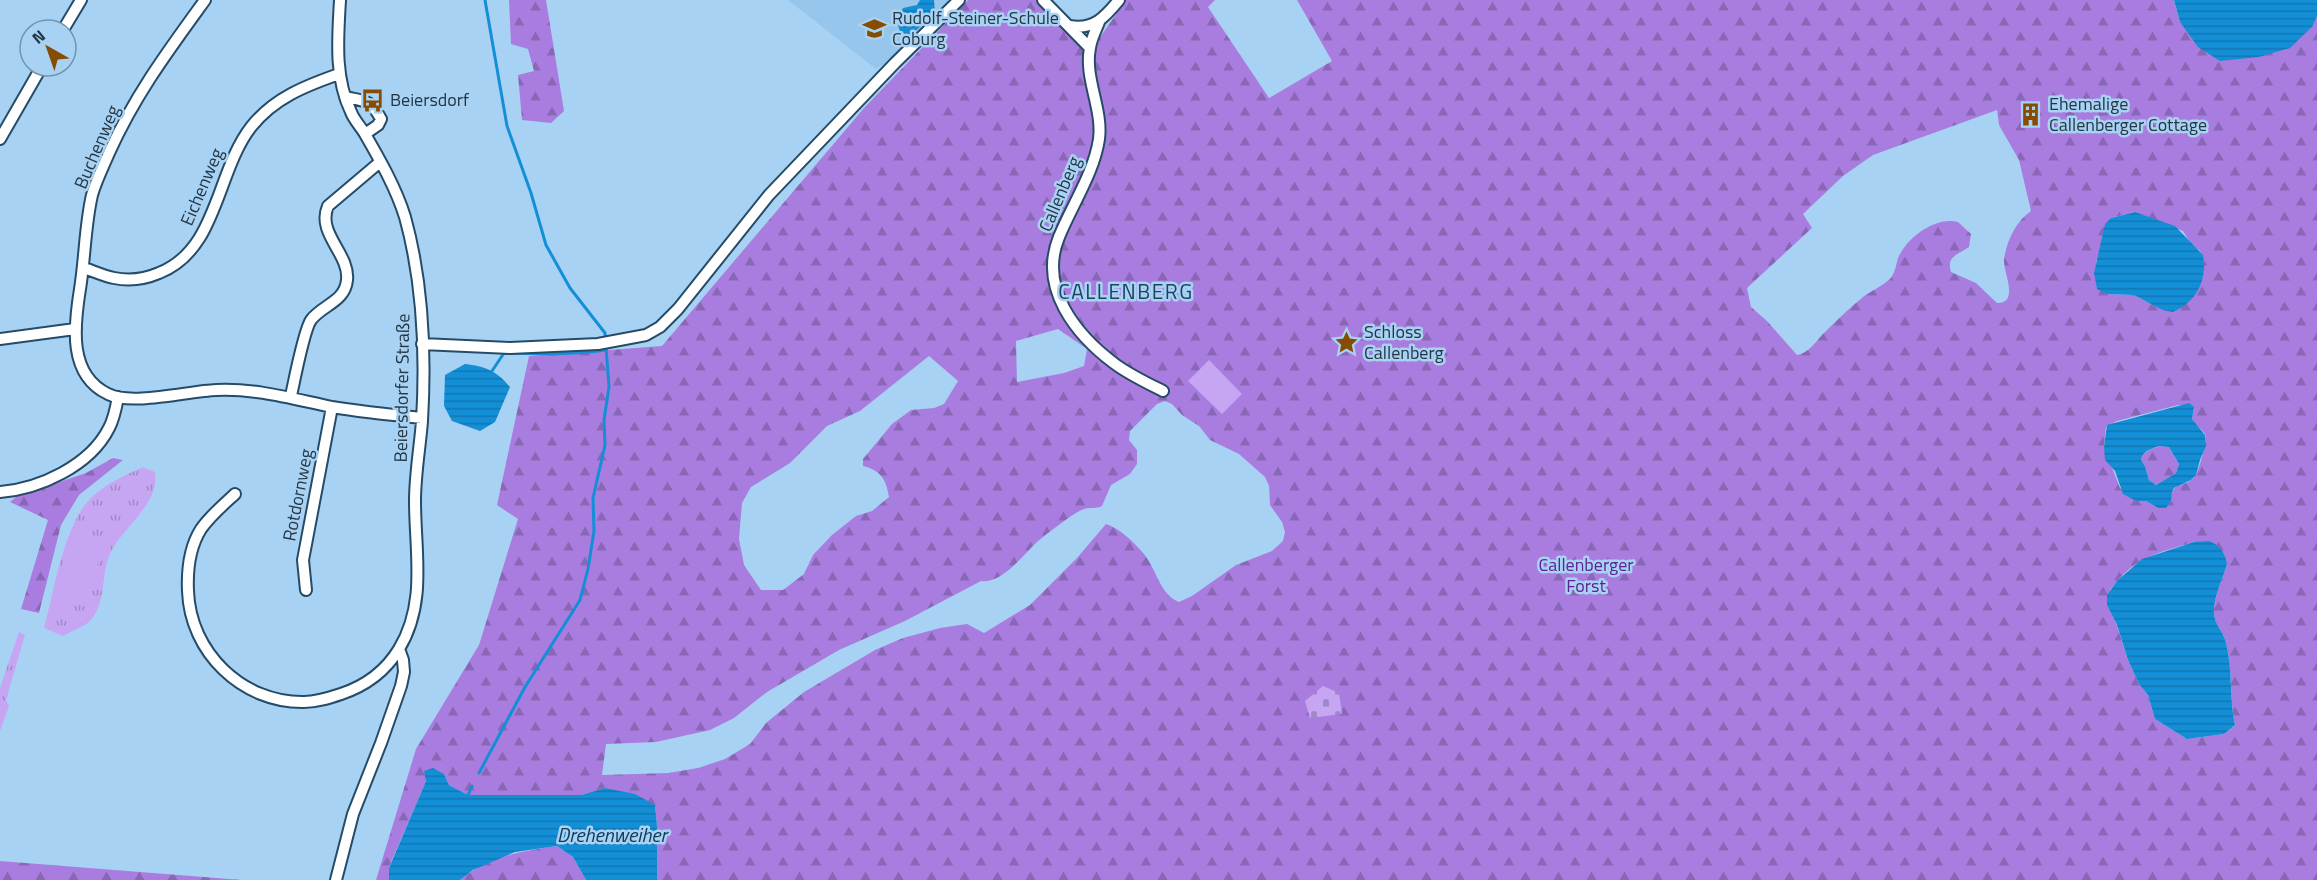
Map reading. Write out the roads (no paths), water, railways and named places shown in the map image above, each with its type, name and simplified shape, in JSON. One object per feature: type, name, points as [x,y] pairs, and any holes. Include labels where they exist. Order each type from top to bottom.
[{"type":"street","points":[[70,18],[81,0]]},
{"type":"street","name":"Buchenweg","points":[[205,0],[145,84],[117,135],[93,194],[75,329],[78,358],[87,376],[99,389],[118,397],[145,398],[216,390],[248,390],[291,396],[332,407],[422,418]]},
{"type":"street","name":"Beiersdorfer Straße","points":[[235,494],[201,530],[193,545],[187,574],[188,604],[196,633],[204,648],[225,672],[255,691],[275,698],[316,702],[353,690],[370,681],[399,649],[409,630],[416,604],[418,581],[414,500],[422,418],[420,290],[404,215],[380,162],[351,112],[345,97],[339,74],[340,0]]},
{"type":"street","points":[[422,344],[510,348],[598,344],[646,335],[660,327],[678,309],[769,195],[895,63],[960,0]]},
{"type":"street","points":[[1043,0],[1090,48],[1100,22],[1119,0]]},
{"type":"street","points":[[1070,27],[1089,27],[1100,22]]},
{"type":"street","name":"Callenberg","points":[[1090,48],[1091,78],[1099,140],[1085,182],[1058,239],[1053,259],[1053,280],[1058,297],[1069,317],[1102,353],[1116,365],[1163,391]]},
{"type":"street","name":"Eichenweg","points":[[84,268],[114,278],[133,279],[150,277],[171,268],[188,254],[203,231],[234,152],[251,126],[284,96],[339,74]]},
{"type":"street","points":[[0,139],[35,78]]},
{"type":"street","points":[[345,97],[369,103],[381,119],[378,125],[365,134]]},
{"type":"street","points":[[291,396],[309,323],[339,298],[347,280],[341,258],[326,225],[325,212],[328,206],[380,162]]},
{"type":"street","points":[[0,339],[75,329]]},
{"type":"street","points":[[0,492],[24,488],[59,474],[93,450],[109,429],[118,397]]},
{"type":"street","name":"Rotdornweg","points":[[306,590],[303,560],[332,407]]},
{"type":"street","points":[[336,880],[352,814],[401,686],[404,672],[399,649]]},
{"type":"water","points":[[920,0],[934,0],[935,13],[910,36],[900,32],[897,21],[903,8],[917,5]]},
{"type":"water","points":[[2174,0],[2317,0],[2317,16],[2313,26],[2290,48],[2259,57],[2220,61],[2198,47],[2180,22]]},
{"type":"water","points":[[2135,212],[2175,226],[2203,255],[2204,273],[2198,289],[2188,303],[2173,312],[2162,310],[2134,295],[2106,294],[2097,289],[2094,273],[2105,224],[2111,218]]},
{"type":"water","points":[[465,364],[490,370],[510,387],[495,422],[480,431],[452,421],[444,406],[445,375]]},
{"type":"water","points":[[2189,403],[2194,407],[2192,419],[2205,435],[2206,446],[2196,475],[2174,488],[2171,501],[2166,508],[2158,508],[2146,501],[2136,501],[2123,494],[2115,471],[2105,460],[2107,425]],"holes":[[[2169,447],[2179,464],[2176,473],[2156,485],[2149,480],[2141,460],[2142,457],[2145,452],[2153,448]]]},
{"type":"water","points":[[2209,541],[2221,550],[2227,564],[2217,594],[2214,613],[2228,653],[2235,725],[2224,734],[2187,739],[2155,719],[2148,695],[2139,684],[2128,660],[2117,625],[2107,605],[2107,595],[2117,581],[2142,559],[2194,542]]},
{"type":"water","name":"Drehenweiher","points":[[433,768],[444,774],[449,785],[468,795],[581,795],[605,788],[635,794],[655,805],[657,880],[586,880],[573,857],[557,846],[515,852],[473,870],[460,880],[389,880],[389,868],[426,781],[424,771]]},
{"type":"waterway","points":[[479,773],[525,687],[580,600],[594,531],[593,498],[605,445],[604,420],[609,387],[605,333],[570,288],[546,245],[531,193],[507,126],[485,0]]},
{"type":"waterway","points":[[492,371],[504,353],[542,354],[606,350]]},
{"type":"waterway","points":[[468,795],[472,786]]},
{"type":"place","name":"Rudolf-Steiner-Schule Coburg","points":[[874,28]]},
{"type":"place","name":"Beiersdorf","points":[[372,100]]},
{"type":"place","name":"Ehemalige Callenberger Cottage","points":[[2031,114]]},
{"type":"place","name":"Schloss Callenberg","points":[[1346,342]]},
{"type":"district","name":"CALLENBERG","points":[[1126,292]]},
{"type":"park label","name":"Callenberger Forst","points":[[1586,575]]}]
